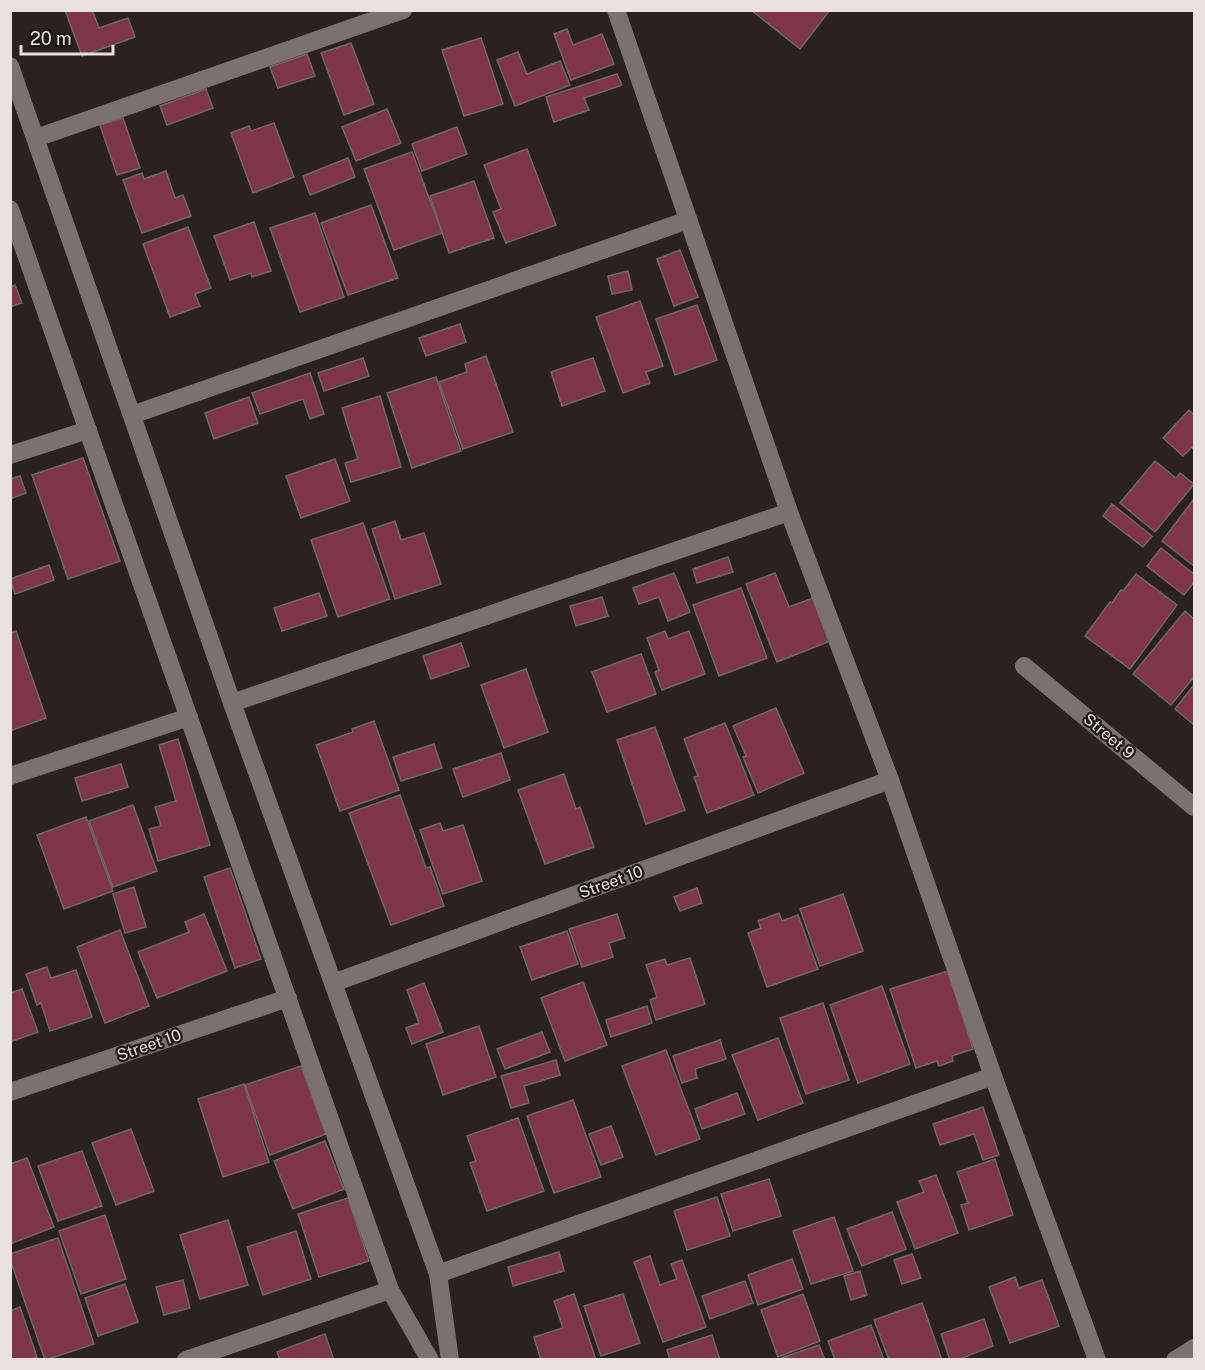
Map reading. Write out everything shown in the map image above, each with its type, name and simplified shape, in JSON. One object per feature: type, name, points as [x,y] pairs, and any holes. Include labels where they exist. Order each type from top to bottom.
[{"type":"street","points":[[36,138],[403,10]]},
{"type":"street","points":[[616,10],[789,512],[890,780],[993,1076],[1097,1359]]},
{"type":"street","points":[[10,66],[232,703],[438,1274],[450,1359]]},
{"type":"street","points":[[10,209],[390,1290],[430,1359]]},
{"type":"street","points":[[132,415],[688,220]]},
{"type":"street","points":[[10,455],[88,430]]},
{"type":"street","points":[[232,703],[789,512]]},
{"type":"street","name":"Street 9","points":[[1024,666],[1194,807]]},
{"type":"street","points":[[10,776],[189,717]]},
{"type":"street","name":"Street 10","points":[[333,983],[890,780]]},
{"type":"street","name":"Street 10","points":[[10,1092],[288,998]]},
{"type":"street","points":[[438,1274],[993,1076]]},
{"type":"street","points":[[186,1359],[390,1290]]},
{"type":"street","points":[[1175,1359],[1194,1348]]},
{"type":"building","points":[[65,10],[92,10],[99,28],[128,18],[135,37],[82,56]]},
{"type":"building","points":[[751,10],[830,10],[800,49]]},
{"type":"building","points":[[567,29],[573,45],[602,34],[614,64],[571,80],[554,34]]},
{"type":"building","points":[[481,38],[503,104],[464,116],[442,50]]},
{"type":"building","points":[[351,43],[374,104],[344,115],[321,53]]},
{"type":"building","points":[[518,52],[527,74],[560,61],[570,85],[515,106],[497,60]]},
{"type":"building","points":[[307,54],[315,76],[278,88],[270,67]]},
{"type":"building","points":[[617,74],[622,85],[584,98],[589,110],[554,122],[546,97]]},
{"type":"building","points":[[206,89],[213,108],[167,125],[160,106]]},
{"type":"building","points":[[387,109],[401,143],[356,161],[342,127]]},
{"type":"building","points":[[123,118],[140,168],[117,175],[100,125]]},
{"type":"building","points":[[274,123],[294,177],[253,193],[231,133],[249,126],[251,131]]},
{"type":"building","points":[[457,127],[467,154],[422,171],[412,144]]},
{"type":"building","points":[[527,149],[556,225],[506,243],[493,212],[501,209],[484,165]]},
{"type":"building","points":[[412,152],[442,233],[394,250],[364,169]]},
{"type":"building","points":[[348,158],[355,177],[310,195],[303,176]]},
{"type":"building","points":[[166,171],[175,198],[183,195],[191,216],[142,233],[123,180],[142,173],[144,179]]},
{"type":"building","points":[[474,181],[494,238],[449,253],[430,196]]},
{"type":"building","points":[[371,205],[398,278],[348,295],[321,223]]},
{"type":"building","points":[[315,213],[344,297],[300,312],[270,228]]},
{"type":"building","points":[[254,222],[271,271],[252,277],[251,273],[230,280],[214,236]]},
{"type":"building","points":[[188,227],[211,288],[195,294],[200,306],[170,317],[143,244]]},
{"type":"building","points":[[680,250],[698,297],[674,306],[657,259]]},
{"type":"building","points":[[628,271],[632,290],[612,294],[608,276]]},
{"type":"building","points":[[15,285],[22,303],[10,307],[10,287]]},
{"type":"building","points":[[640,301],[663,366],[646,372],[650,383],[623,393],[596,317]]},
{"type":"building","points":[[697,305],[717,360],[675,375],[656,319]]},
{"type":"building","points":[[460,324],[466,342],[426,356],[419,338]]},
{"type":"building","points":[[486,356],[513,432],[463,449],[439,382],[467,372],[465,364]]},
{"type":"building","points":[[363,358],[369,376],[324,391],[318,373]]},
{"type":"building","points":[[593,358],[605,391],[562,406],[551,372]]},
{"type":"building","points":[[310,373],[324,414],[310,419],[303,399],[260,414],[252,393]]},
{"type":"building","points":[[436,377],[461,451],[412,468],[387,393]]},
{"type":"building","points":[[380,396],[401,467],[351,482],[345,463],[358,459],[342,408]]},
{"type":"building","points":[[249,397],[258,423],[214,439],[205,413]]},
{"type":"building","points":[[1189,410],[1194,415],[1194,450],[1192,447],[1183,456],[1163,438]]},
{"type":"building","points":[[83,458],[120,561],[68,579],[32,475]]},
{"type":"building","points":[[335,459],[350,501],[301,518],[286,476]]},
{"type":"building","points":[[1155,461],[1176,478],[1180,473],[1194,484],[1155,532],[1120,503]]},
{"type":"building","points":[[20,476],[26,493],[10,499],[10,479]]},
{"type":"building","points":[[1194,499],[1194,566],[1162,541]]},
{"type":"building","points":[[1112,504],[1152,536],[1143,547],[1103,516]]},
{"type":"building","points":[[395,521],[401,540],[424,533],[441,584],[395,599],[372,529]]},
{"type":"building","points":[[363,523],[390,599],[338,617],[311,540]]},
{"type":"building","points":[[1161,548],[1194,574],[1194,582],[1184,595],[1147,566]]},
{"type":"building","points":[[728,557],[733,572],[697,583],[693,569]]},
{"type":"building","points":[[49,565],[54,580],[15,594],[10,579]]},
{"type":"building","points":[[674,573],[690,612],[668,621],[659,597],[639,604],[633,588]]},
{"type":"building","points":[[775,573],[789,607],[813,598],[830,641],[777,662],[746,584]]},
{"type":"building","points":[[1136,574],[1177,605],[1130,669],[1085,636],[1110,602],[1112,603]]},
{"type":"building","points":[[741,588],[767,658],[719,676],[693,605]]},
{"type":"building","points":[[319,593],[327,616],[282,631],[274,608]]},
{"type":"building","points":[[602,597],[608,616],[576,626],[570,606]]},
{"type":"building","points":[[1185,611],[1194,619],[1194,677],[1171,705],[1133,674]]},
{"type":"building","points":[[16,631],[46,718],[10,731],[10,633]]},
{"type":"building","points":[[665,631],[668,639],[689,631],[705,674],[662,690],[655,672],[659,670],[647,638]]},
{"type":"building","points":[[461,643],[469,666],[431,679],[423,656]]},
{"type":"building","points":[[641,654],[656,694],[607,712],[592,672]]},
{"type":"building","points":[[526,669],[548,732],[504,748],[481,685]]},
{"type":"building","points":[[1194,685],[1194,725],[1175,709]]},
{"type":"building","points":[[776,708],[804,773],[758,793],[733,726]]},
{"type":"building","points":[[374,721],[399,790],[340,811],[316,745],[353,732],[352,729]]},
{"type":"building","points":[[725,723],[754,795],[707,813],[694,777],[698,776],[684,739]]},
{"type":"building","points":[[655,727],[685,810],[646,824],[617,740]]},
{"type":"building","points":[[178,739],[210,845],[158,861],[149,829],[161,826],[155,807],[176,801],[159,745]]},
{"type":"building","points":[[434,744],[442,768],[401,781],[393,757]]},
{"type":"building","points":[[501,753],[510,780],[463,797],[453,769]]},
{"type":"building","points":[[121,764],[128,787],[82,801],[75,778]]},
{"type":"building","points":[[564,774],[576,809],[580,807],[594,847],[545,864],[518,790]]},
{"type":"building","points":[[400,795],[426,868],[430,867],[444,906],[391,925],[349,813]]},
{"type":"building","points":[[133,805],[157,871],[113,887],[89,821]]},
{"type":"building","points":[[86,817],[113,891],[64,909],[37,835]]},
{"type":"building","points":[[440,823],[443,831],[463,825],[482,881],[443,894],[420,830]]},
{"type":"building","points":[[230,868],[261,959],[235,968],[204,877]]},
{"type":"building","points":[[134,887],[146,927],[125,933],[113,894]]},
{"type":"building","points":[[697,888],[702,903],[680,911],[674,897]]},
{"type":"building","points":[[843,894],[863,951],[820,966],[800,909]]},
{"type":"building","points":[[779,913],[782,921],[798,915],[818,969],[767,987],[748,933],[761,928],[758,921]]},
{"type":"building","points":[[204,914],[227,971],[157,998],[138,952],[189,932],[185,922]]},
{"type":"building","points":[[617,914],[625,938],[609,943],[613,957],[582,967],[569,929]]},
{"type":"building","points":[[120,930],[149,1006],[105,1023],[77,947]]},
{"type":"building","points":[[567,931],[578,964],[532,980],[520,947]]},
{"type":"building","points":[[690,958],[705,1004],[656,1020],[650,1000],[657,997],[646,965],[665,959],[667,965]]},
{"type":"building","points":[[47,967],[51,978],[76,970],[92,1017],[50,1031],[41,1003],[37,1005],[26,974]]},
{"type":"building","points":[[948,971],[973,1049],[952,1056],[953,1061],[939,1066],[937,1061],[916,1068],[890,989]]},
{"type":"building","points":[[583,982],[607,1045],[565,1061],[541,998]]},
{"type":"building","points":[[424,983],[443,1032],[412,1044],[406,1028],[419,1023],[407,990]]},
{"type":"building","points":[[882,986],[910,1064],[858,1083],[830,1005]]},
{"type":"building","points":[[22,989],[38,1032],[10,1042],[10,993]]},
{"type":"building","points":[[823,1003],[849,1080],[806,1094],[780,1018]]},
{"type":"building","points":[[647,1006],[652,1023],[611,1037],[606,1020]]},
{"type":"building","points":[[479,1026],[496,1077],[443,1095],[426,1044]]},
{"type":"building","points":[[542,1032],[550,1052],[505,1069],[497,1049]]},
{"type":"building","points":[[778,1038],[803,1103],[758,1120],[732,1055]]},
{"type":"building","points":[[720,1040],[726,1059],[695,1069],[697,1078],[682,1083],[673,1056]]},
{"type":"building","points":[[666,1050],[700,1139],[656,1155],[622,1066]]},
{"type":"building","points":[[556,1060],[560,1075],[524,1086],[529,1103],[511,1108],[501,1076]]},
{"type":"building","points":[[301,1066],[326,1134],[270,1155],[245,1085]]},
{"type":"building","points":[[244,1084],[269,1162],[223,1177],[198,1099]]},
{"type":"building","points":[[737,1093],[745,1114],[702,1129],[695,1109]]},
{"type":"building","points":[[573,1100],[601,1177],[554,1193],[527,1116]]},
{"type":"building","points":[[983,1107],[999,1155],[983,1160],[974,1134],[940,1145],[933,1124]]},
{"type":"building","points":[[518,1118],[544,1191],[487,1211],[470,1163],[476,1161],[467,1136]]},
{"type":"building","points":[[611,1126],[623,1157],[601,1165],[589,1134]]},
{"type":"building","points":[[131,1129],[154,1191],[116,1205],[92,1143]]},
{"type":"building","points":[[325,1141],[344,1189],[293,1209],[274,1161]]},
{"type":"building","points":[[82,1151],[102,1206],[58,1221],[38,1166]]},
{"type":"building","points":[[27,1158],[54,1227],[10,1244],[10,1164]]},
{"type":"building","points":[[995,1159],[1013,1215],[969,1230],[961,1205],[968,1203],[957,1172]]},
{"type":"building","points":[[936,1175],[958,1233],[915,1249],[897,1202],[924,1192],[919,1181]]},
{"type":"building","points":[[769,1179],[781,1216],[733,1231],[721,1194]]},
{"type":"building","points":[[717,1197],[730,1236],[687,1250],[674,1211]]},
{"type":"building","points":[[348,1198],[369,1261],[319,1277],[298,1214]]},
{"type":"building","points":[[892,1212],[906,1249],[862,1266],[847,1229]]},
{"type":"building","points":[[105,1215],[126,1279],[81,1294],[59,1231]]},
{"type":"building","points":[[834,1217],[853,1271],[811,1284],[793,1231]]},
{"type":"building","points":[[228,1220],[248,1285],[200,1299],[180,1235]]},
{"type":"building","points":[[296,1231],[311,1279],[263,1295],[247,1247]]},
{"type":"building","points":[[58,1238],[94,1344],[45,1360],[10,1254]]},
{"type":"building","points":[[559,1252],[564,1271],[513,1286],[508,1267]]},
{"type":"building","points":[[912,1254],[921,1278],[902,1284],[894,1260]]},
{"type":"building","points":[[650,1256],[660,1285],[677,1279],[671,1264],[682,1260],[706,1327],[663,1342],[634,1262]]},
{"type":"building","points":[[792,1259],[803,1289],[758,1305],[748,1275]]},
{"type":"building","points":[[860,1271],[867,1295],[851,1300],[844,1276]]},
{"type":"building","points":[[1015,1277],[1019,1288],[1042,1280],[1059,1326],[1010,1343],[989,1287]]},
{"type":"building","points":[[183,1280],[190,1308],[164,1315],[156,1287]]},
{"type":"building","points":[[745,1281],[753,1303],[710,1319],[702,1296]]},
{"type":"building","points":[[125,1284],[138,1322],[98,1336],[85,1298]]},
{"type":"building","points":[[574,1294],[596,1360],[541,1360],[534,1337],[563,1328],[554,1301]]},
{"type":"building","points":[[623,1294],[640,1343],[601,1356],[584,1306]]},
{"type":"building","points":[[803,1294],[820,1341],[778,1357],[761,1310]]},
{"type":"building","points":[[922,1303],[942,1360],[889,1360],[874,1320]]},
{"type":"building","points":[[20,1307],[37,1357],[31,1360],[10,1360],[10,1311]]},
{"type":"building","points":[[984,1319],[993,1346],[957,1360],[950,1360],[941,1334]]},
{"type":"building","points":[[871,1325],[884,1360],[835,1360],[828,1341]]},
{"type":"building","points":[[325,1334],[334,1360],[280,1360],[277,1352]]},
{"type":"building","points":[[712,1335],[720,1360],[670,1360],[667,1350]]},
{"type":"building","points":[[819,1345],[825,1360],[781,1358]]}]
